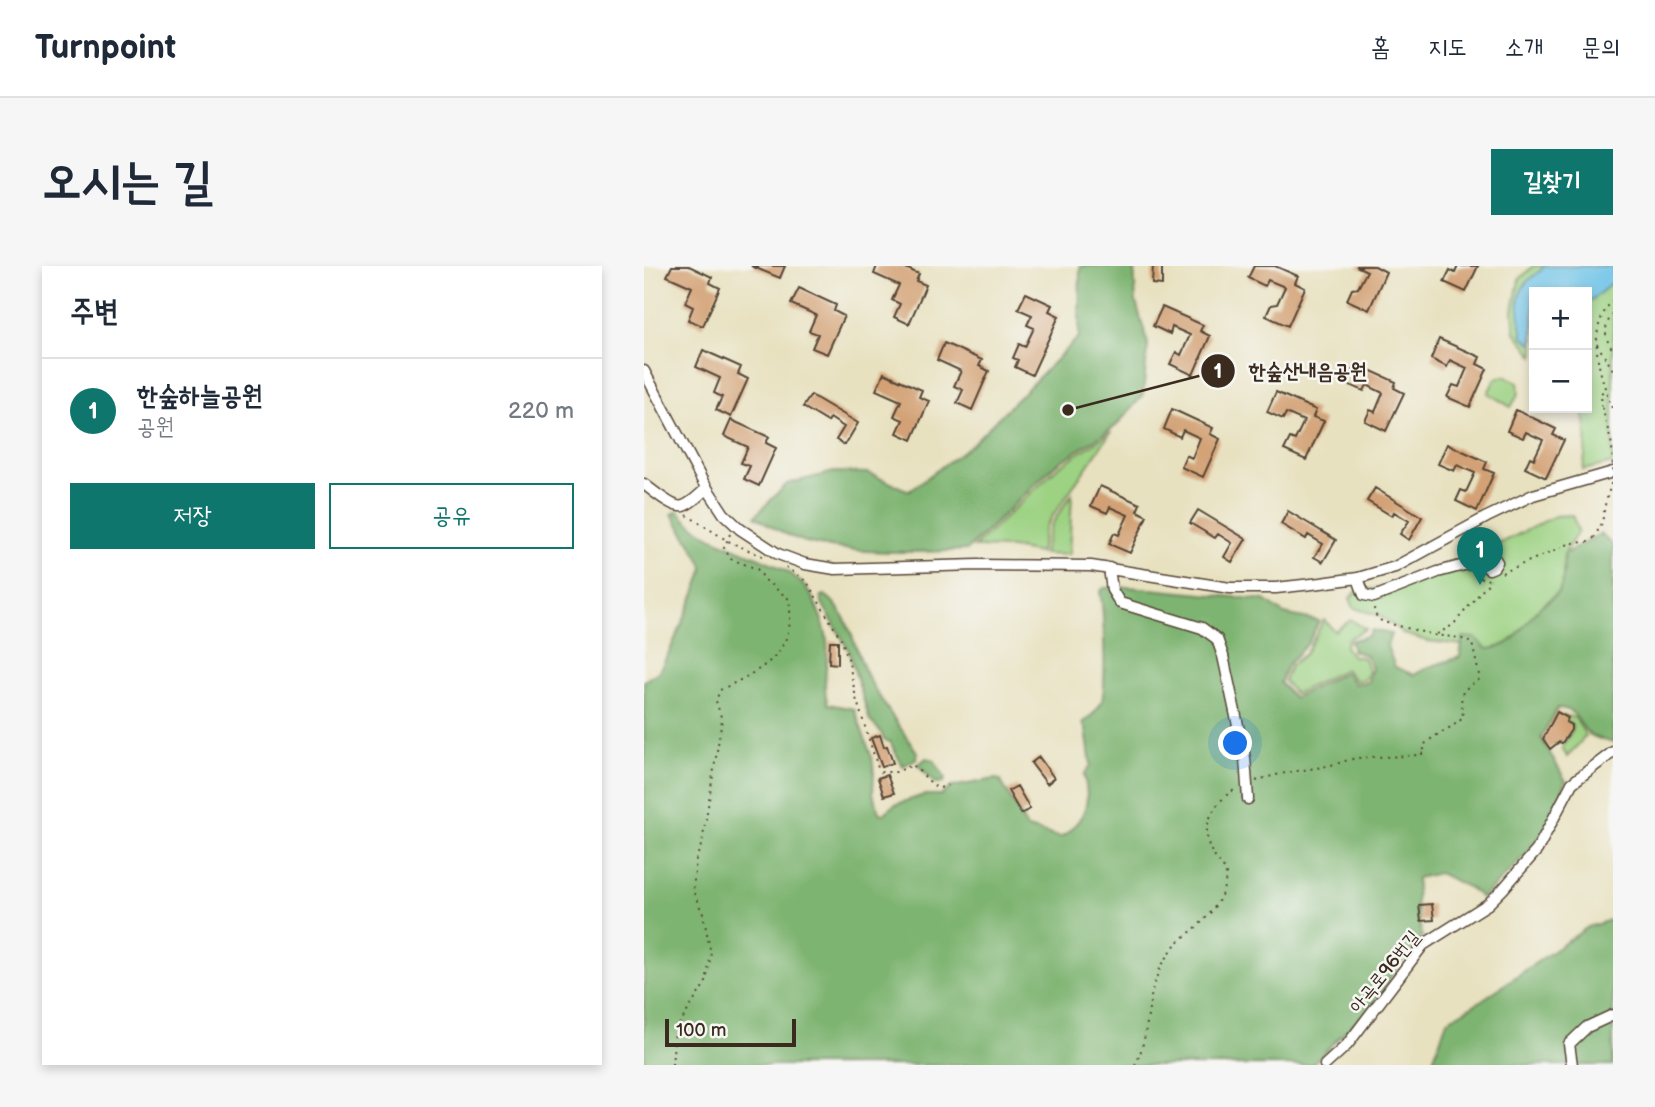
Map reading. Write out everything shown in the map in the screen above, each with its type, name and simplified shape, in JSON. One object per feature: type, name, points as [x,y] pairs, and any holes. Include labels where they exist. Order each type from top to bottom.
[{"type":"street","points":[[644,371],[718,507],[734,523],[778,554],[805,564],[835,569],[978,565],[1109,568],[1209,586],[1242,589],[1294,586],[1358,578],[1404,562],[1533,495],[1613,472]]},
{"type":"street","points":[[644,484],[680,507],[706,489]]},
{"type":"street","points":[[1358,578],[1364,595],[1374,597],[1438,572],[1481,563]]},
{"type":"street","points":[[1109,568],[1112,590],[1120,603],[1202,628],[1217,639],[1245,758],[1248,799]]},
{"type":"street","name":"아곡로96번길","points":[[1325,1065],[1347,1045],[1423,945],[1488,904],[1503,889],[1537,850],[1572,783],[1613,752]]},
{"type":"street","points":[[1573,1065],[1569,1044],[1587,1027],[1613,1015]]},
{"type":"path","points":[[1613,300],[1600,320],[1596,344],[1613,411]]},
{"type":"path","points":[[1613,314],[1607,323],[1606,334],[1613,350]]},
{"type":"path","points":[[1596,344],[1613,370]]},
{"type":"path","points":[[1434,635],[1453,625],[1491,580],[1571,543],[1588,542],[1594,538],[1602,523],[1613,477],[1612,445],[1602,407],[1601,394],[1605,388]]},
{"type":"path","points":[[680,507],[690,519],[728,541],[762,556]]},
{"type":"path","points":[[672,1065],[675,1031],[706,982],[711,954],[703,914],[693,891],[696,859],[702,843],[722,720],[716,701],[720,690],[753,674],[770,661],[786,643],[791,612],[789,599],[766,582],[757,569],[732,559],[724,548],[734,523]]},
{"type":"path","points":[[786,567],[807,582],[841,639],[878,768],[881,772],[896,772],[914,765],[933,785],[940,788],[947,785]]},
{"type":"path","points":[[1473,574],[1491,580]]},
{"type":"path","points":[[1135,1065],[1148,1022],[1148,1008],[1155,980],[1162,966],[1177,943],[1205,919],[1224,893],[1226,872],[1213,856],[1208,844],[1211,813],[1221,799],[1248,784],[1287,771],[1330,766],[1357,758],[1400,755],[1410,757],[1425,753],[1423,746],[1433,735],[1463,717],[1461,694],[1480,679],[1472,643],[1460,638],[1434,635],[1383,622],[1377,618],[1374,609],[1378,604]]},
{"type":"green space","points":[[1080,266],[1134,266],[1136,302],[1148,344],[1143,395],[1116,426],[1055,465],[967,550],[890,552],[814,544],[776,529],[755,516],[787,484],[834,472],[868,473],[909,491],[971,445],[1079,337]]},
{"type":"green space","points":[[1533,266],[1613,266],[1613,463],[1583,470],[1586,431],[1583,413],[1592,413],[1592,287],[1529,287],[1529,350],[1515,332],[1513,311],[1519,280]]},
{"type":"green space","points":[[1504,376],[1518,382],[1519,393],[1511,407],[1488,393],[1495,379]]},
{"type":"green space","points":[[1111,432],[1045,527],[1040,553],[1012,548],[974,547],[1058,467]]},
{"type":"green space","points":[[1072,494],[1069,555],[1043,554],[1050,527]]},
{"type":"green space","points":[[678,511],[693,526],[712,538],[773,564],[806,587],[823,622],[826,636],[825,689],[828,704],[854,709],[872,758],[873,793],[879,813],[884,814],[894,805],[924,795],[941,795],[952,787],[995,779],[1000,780],[1027,828],[1060,837],[1067,833],[1082,815],[1086,803],[1084,775],[1091,765],[1086,729],[1082,723],[1097,709],[1103,696],[1103,614],[1100,592],[1104,588],[1129,587],[1265,600],[1284,614],[1319,621],[1308,643],[1287,665],[1280,683],[1294,698],[1345,672],[1355,684],[1368,682],[1372,668],[1366,655],[1353,651],[1350,641],[1368,636],[1372,630],[1391,634],[1387,646],[1395,667],[1414,675],[1460,657],[1463,637],[1475,638],[1487,649],[1506,644],[1561,587],[1564,554],[1600,534],[1613,545],[1613,743],[1589,734],[1572,713],[1558,708],[1541,738],[1566,781],[1543,832],[1509,872],[1481,898],[1470,888],[1439,873],[1417,878],[1416,904],[1422,937],[1400,963],[1372,1005],[1311,1065],[644,1065],[644,681],[662,666],[691,602],[703,567],[672,514]]},
{"type":"green space","points":[[1572,515],[1578,531],[1564,554],[1560,590],[1509,643],[1494,649],[1486,649],[1464,637],[1463,645],[1427,641],[1404,634],[1381,616],[1354,608],[1350,598],[1358,590],[1389,588],[1483,552],[1555,516]]},
{"type":"green space","points":[[825,595],[840,610],[871,683],[917,752],[916,759],[903,766],[890,742],[884,740],[881,732],[870,721],[848,649],[822,603],[821,596]]},
{"type":"green space","points":[[1324,620],[1335,631],[1351,620],[1366,629],[1348,639],[1345,647],[1353,656],[1364,658],[1369,672],[1365,679],[1356,681],[1345,669],[1295,694],[1284,681],[1290,666],[1306,653]]},
{"type":"green space","points":[[1563,715],[1575,718],[1586,736],[1567,757],[1562,747],[1573,725],[1561,718]]},
{"type":"green space","points":[[926,758],[934,760],[945,778],[944,782],[935,783],[918,765]]},
{"type":"green space","points":[[1613,919],[1613,1065],[1421,1065],[1433,1060],[1447,1021],[1588,927]]},
{"type":"water","points":[[1545,266],[1613,266],[1613,282],[1592,300],[1592,287],[1529,287],[1529,341],[1523,337],[1519,311],[1519,298],[1526,283]]},
{"type":"building","points":[[672,266],[689,266],[712,277],[710,283],[720,288],[703,326],[688,320],[693,307],[685,303],[692,287],[667,276]]},
{"type":"building","points":[[751,266],[785,266],[780,278]]},
{"type":"building","points":[[877,266],[901,266],[919,274],[916,281],[926,285],[909,324],[894,317],[900,304],[892,300],[899,285],[874,274]]},
{"type":"building","points":[[1153,266],[1162,266],[1162,285],[1152,284]]},
{"type":"building","points":[[1254,266],[1275,266],[1298,276],[1295,283],[1305,288],[1288,326],[1266,316],[1271,305],[1277,304],[1285,287],[1268,280],[1265,286],[1248,278]]},
{"type":"building","points":[[1356,266],[1375,266],[1386,272],[1369,310],[1347,300],[1352,289],[1358,288],[1367,271]]},
{"type":"building","points":[[1458,266],[1478,266],[1466,292],[1444,282],[1450,270],[1455,273]]},
{"type":"building","points":[[799,288],[836,305],[834,311],[844,316],[827,354],[812,348],[818,334],[809,331],[816,315],[791,304]]},
{"type":"building","points":[[1026,293],[1052,305],[1049,311],[1059,316],[1032,375],[1015,367],[1018,360],[1013,358],[1019,344],[1025,347],[1034,328],[1027,325],[1032,315],[1018,309]]},
{"type":"building","points":[[1162,307],[1203,325],[1200,331],[1210,336],[1193,375],[1170,364],[1176,352],[1181,355],[1190,335],[1172,327],[1170,334],[1153,326]]},
{"type":"building","points":[[1439,339],[1480,357],[1477,364],[1487,369],[1470,407],[1447,397],[1453,385],[1459,387],[1467,368],[1450,360],[1447,367],[1431,359]]},
{"type":"building","points":[[944,343],[982,360],[979,366],[989,371],[972,410],[957,403],[963,390],[954,386],[961,371],[937,360]]},
{"type":"building","points":[[703,350],[741,367],[738,374],[748,379],[731,417],[716,410],[722,397],[714,393],[720,378],[696,367]]},
{"type":"building","points":[[1356,364],[1396,382],[1394,388],[1404,393],[1386,431],[1365,421],[1370,410],[1375,412],[1383,393],[1367,385],[1364,391],[1347,384]]},
{"type":"building","points":[[884,373],[922,390],[919,397],[929,401],[912,440],[897,433],[903,420],[894,416],[901,401],[876,390]]},
{"type":"building","points":[[1276,392],[1316,410],[1313,417],[1324,421],[1306,460],[1284,450],[1290,438],[1295,440],[1304,421],[1286,413],[1283,419],[1267,412]]},
{"type":"building","points":[[811,395],[858,423],[845,445],[836,440],[844,427],[830,418],[828,422],[803,407]]},
{"type":"building","points":[[1172,409],[1213,428],[1210,434],[1220,439],[1203,477],[1181,467],[1186,455],[1192,458],[1200,438],[1183,430],[1180,437],[1164,429]]},
{"type":"building","points":[[1516,410],[1556,429],[1553,435],[1564,440],[1546,478],[1525,468],[1530,457],[1534,459],[1543,440],[1526,432],[1523,438],[1507,431]]},
{"type":"building","points":[[731,420],[769,437],[766,443],[776,448],[759,486],[744,479],[750,466],[741,463],[748,447],[724,436]]},
{"type":"building","points":[[1447,444],[1487,462],[1484,469],[1494,473],[1477,511],[1456,501],[1461,490],[1466,492],[1475,473],[1457,465],[1454,471],[1438,464]]},
{"type":"building","points":[[1100,486],[1140,504],[1137,511],[1147,516],[1130,553],[1109,544],[1114,533],[1119,535],[1128,515],[1110,507],[1107,513],[1091,506]]},
{"type":"building","points":[[1375,488],[1422,517],[1409,540],[1400,534],[1409,521],[1394,512],[1392,516],[1367,501]]},
{"type":"building","points":[[1198,510],[1246,539],[1232,562],[1224,557],[1232,543],[1218,534],[1215,538],[1190,523]]},
{"type":"building","points":[[1288,511],[1336,540],[1323,562],[1314,557],[1323,544],[1308,535],[1306,539],[1281,524]]},
{"type":"building","points":[[830,641],[838,641],[838,664],[829,663]]},
{"type":"building","points":[[1557,712],[1568,718],[1566,722],[1571,725],[1571,730],[1562,743],[1559,742],[1550,749],[1543,739]]},
{"type":"building","points":[[880,735],[893,763],[882,767],[871,738]]},
{"type":"building","points":[[1039,757],[1054,778],[1047,784],[1031,763]]},
{"type":"building","points":[[887,775],[894,793],[884,796],[878,778]]},
{"type":"building","points":[[1017,786],[1030,809],[1021,814],[1008,791]]},
{"type":"building","points":[[1432,904],[1434,920],[1421,921],[1419,905]]},
{"type":"place","name":"한숲산내음공원","points":[[1068,410]]},
{"type":"place","name":"한숲하늘공원","points":[[1480,585]]}]
